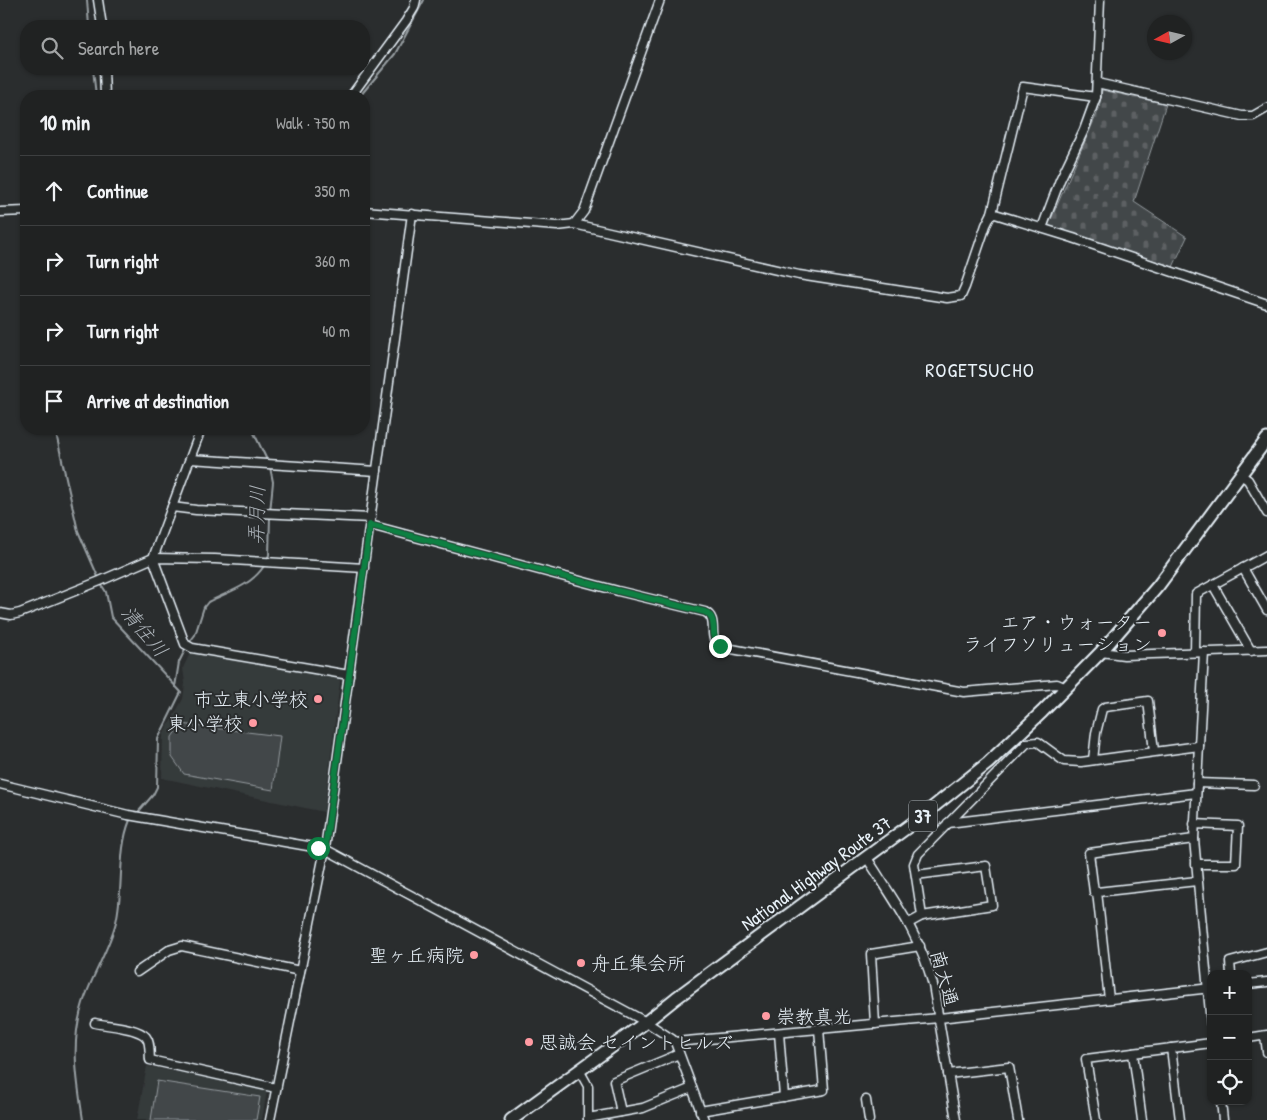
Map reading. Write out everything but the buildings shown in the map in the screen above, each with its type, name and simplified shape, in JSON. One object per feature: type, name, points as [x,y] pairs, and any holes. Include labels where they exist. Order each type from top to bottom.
[{"type":"highway","name":"National Highway Route 37","points":[[511,1120],[867,858],[988,762],[1101,652],[1158,586],[1267,439]]},
{"type":"street","points":[[98,0],[101,20]]},
{"type":"street","points":[[370,70],[406,21],[414,8],[416,0]]},
{"type":"street","points":[[574,224],[584,211],[660,0]]},
{"type":"street","points":[[1042,228],[1060,180],[1084,130],[1096,97],[1100,0]]},
{"type":"street","points":[[104,75],[105,90]]},
{"type":"street","points":[[355,90],[366,75]]},
{"type":"street","points":[[1097,83],[1242,116],[1253,116],[1267,108]]},
{"type":"street","points":[[370,211],[557,226],[574,224],[799,275],[947,298],[961,296],[992,213],[1023,88],[1096,97]]},
{"type":"street","points":[[0,212],[20,212]]},
{"type":"street","points":[[992,213],[1133,258],[1267,304]]},
{"type":"street","points":[[270,1120],[325,849],[412,214]]},
{"type":"street","points":[[199,435],[153,558],[186,644],[192,648],[349,676]]},
{"type":"street","points":[[190,458],[377,471]]},
{"type":"street","points":[[1241,474],[1248,480],[1267,513]]},
{"type":"street","points":[[172,508],[370,521],[618,591],[705,612],[713,618],[713,634],[716,643],[732,649],[964,692],[1057,684],[1066,688]]},
{"type":"street","points":[[1195,652],[1196,594],[1267,555]]},
{"type":"street","points":[[0,613],[12,615],[20,613],[153,558],[364,568]]},
{"type":"street","points":[[1243,568],[1267,610]]},
{"type":"street","points":[[1214,585],[1251,651]]},
{"type":"street","points":[[1101,652],[1124,655],[1267,650]]},
{"type":"street","points":[[1204,652],[1194,839],[1207,970]]},
{"type":"street","points":[[1093,760],[1096,733],[1102,709],[1105,707],[1148,701],[1154,751]]},
{"type":"street","points":[[922,916],[914,864],[918,854],[1027,743],[1038,742],[1064,761],[1093,760],[1199,746]]},
{"type":"street","points":[[1197,783],[1254,785]]},
{"type":"street","points":[[0,784],[128,815],[325,849],[646,1022],[675,1042],[704,1120]]},
{"type":"street","points":[[948,823],[1196,793]]},
{"type":"street","points":[[1194,824],[1238,826],[1236,864],[1196,864]]},
{"type":"street","points":[[1109,999],[1097,892],[1094,892],[1089,853],[1194,839]]},
{"type":"street","name":"南大通","points":[[867,858],[909,923],[928,965],[956,1120]]},
{"type":"street","points":[[909,923],[922,916],[992,905],[986,866],[916,875]]},
{"type":"street","points":[[1097,892],[1197,881]]},
{"type":"street","points":[[137,972],[169,950],[182,946],[300,971]]},
{"type":"street","points":[[875,1024],[871,954],[920,946]]},
{"type":"street","points":[[1231,970],[1230,962],[1267,952]]},
{"type":"street","points":[[1252,984],[1267,982]]},
{"type":"street","points":[[675,1042],[939,1018],[1207,988]]},
{"type":"street","points":[[95,1023],[136,1031],[146,1037],[149,1044],[150,1060],[276,1088]]},
{"type":"street","points":[[700,1111],[824,1090],[820,1029]]},
{"type":"street","points":[[779,1033],[784,1096]]},
{"type":"street","points":[[1252,1038],[1266,1036],[1267,1052]]},
{"type":"street","points":[[1096,1120],[1086,1060],[1207,1044]]},
{"type":"street","points":[[1171,1048],[1180,1120]]},
{"type":"street","points":[[1133,1053],[1142,1120]]},
{"type":"street","points":[[621,1112],[614,1080],[679,1054]]},
{"type":"street","points":[[948,1074],[1009,1067],[1018,1120]]},
{"type":"street","points":[[579,1070],[588,1086],[588,1119],[643,1108],[692,1088]]},
{"type":"street","points":[[866,1100],[869,1120]]},
{"type":"street","points":[[1221,1105],[1223,1120]]},
{"type":"shaded area","name":"東小学校","points":[[191,651],[338,676],[340,681],[324,812],[162,778],[163,735],[183,699],[185,683],[183,668]]},
{"type":"shaded area","points":[[147,1066],[267,1090],[262,1120],[137,1120]]},
{"type":"green space","points":[[1102,90],[1166,104],[1134,202],[1187,237],[1173,267],[1048,226],[1099,109]]},
{"type":"green space","points":[[181,724],[280,736],[273,790],[184,774],[172,757],[172,737]]},
{"type":"green space","points":[[157,1081],[260,1097],[256,1120],[151,1120]]},
{"type":"waterway","name":"清住川","points":[[87,0],[89,20]]},
{"type":"waterway","name":"弄月川","points":[[365,90],[395,54],[424,0]]},
{"type":"waterway","name":"清住川","points":[[94,75],[95,90]]},
{"type":"waterway","name":"清住川","points":[[56,435],[78,531],[99,579]]},
{"type":"waterway","name":"弄月川","points":[[255,435],[267,460]]},
{"type":"waterway","name":"弄月川","points":[[270,467],[273,482],[270,512]]},
{"type":"waterway","name":"弄月川","points":[[267,559],[269,555],[270,517]]},
{"type":"waterway","name":"弄月川","points":[[188,644],[195,635],[204,607],[208,602],[246,584],[264,566]]},
{"type":"waterway","name":"清住川","points":[[101,584],[106,592],[111,617],[181,692],[158,739],[157,787],[153,795],[139,811]]},
{"type":"waterway","name":"弄月川","points":[[175,687],[179,662],[186,648]]},
{"type":"waterway","name":"清住川","points":[[83,1120],[76,1062],[79,1018],[91,982],[109,943],[116,922],[120,896],[123,845],[130,820]]},
{"type":"place","name":"エア・ウォーター ライフソリューション","points":[[1162,633]]},
{"type":"place","name":"市立東小学校","points":[[318,699]]},
{"type":"place","name":"東小学校","points":[[253,723]]},
{"type":"place","name":"聖ヶ丘病院","points":[[474,955]]},
{"type":"place","name":"舟丘集会所","points":[[581,963]]},
{"type":"place","name":"崇教真光","points":[[766,1016]]},
{"type":"place","name":"思誠会 セイントヒルズ","points":[[529,1042]]},
{"type":"district","name":"ROGETSUCHO","points":[[980,369]]},
{"type":"route","points":[[318,848],[325,849],[370,525],[618,591],[705,612],[713,618],[714,639],[720,646]]}]
